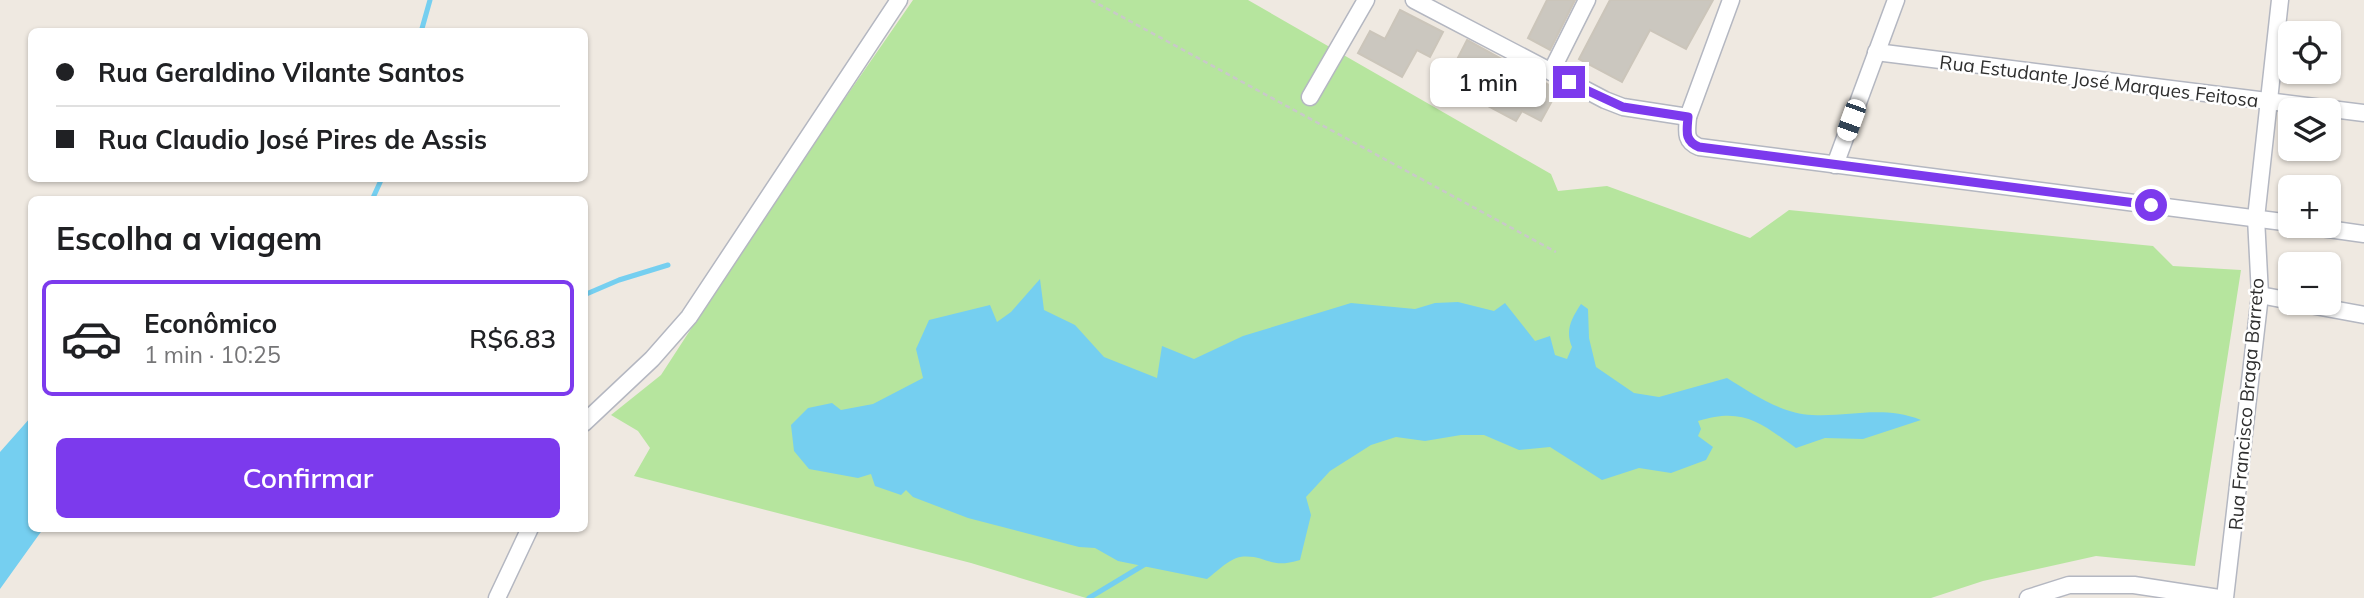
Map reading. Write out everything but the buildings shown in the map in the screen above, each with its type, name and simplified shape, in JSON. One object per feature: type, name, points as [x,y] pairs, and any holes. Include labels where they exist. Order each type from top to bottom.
[{"type":"street","points":[[588,418],[652,359],[689,317],[899,0]]},
{"type":"street","points":[[1310,97],[1366,0]]},
{"type":"street","points":[[1414,0],[1623,107],[1688,117]]},
{"type":"street","points":[[1551,72],[1587,0]]},
{"type":"street","points":[[1731,0],[1688,117],[1686,135],[1691,144],[2278,221]]},
{"type":"street","points":[[1835,165],[1896,0]]},
{"type":"street","name":"Rua Francisco Braga Barreto","points":[[2225,598],[2260,295],[2256,218],[2280,0]]},
{"type":"street","name":"Rua Estudante José Marques Feitosa","points":[[1876,52],[2364,113]]},
{"type":"street","points":[[2341,231],[2364,234]]},
{"type":"street","points":[[2260,295],[2278,298]]},
{"type":"street","points":[[2341,311],[2364,315]]},
{"type":"street","points":[[497,598],[528,532]]},
{"type":"street","points":[[2028,598],[2134,585],[2219,598]]},
{"type":"path","points":[[1091,0],[1556,252]]},
{"type":"green space","points":[[913,0],[1248,0],[1551,174],[1558,191],[1607,186],[1750,238],[1789,210],[2153,246],[2173,266],[2241,270],[2195,566],[2096,556],[1983,581],[1931,598],[1086,598],[971,563],[634,476],[650,448],[638,431],[611,415],[661,375],[778,195]]},
{"type":"water","points":[[1040,279],[1044,310],[1075,325],[1104,357],[1157,378],[1162,346],[1194,359],[1243,336],[1351,303],[1415,309],[1435,303],[1458,302],[1494,311],[1505,303],[1535,341],[1550,336],[1555,355],[1567,359],[1572,347],[1570,325],[1581,304],[1588,309],[1589,338],[1596,367],[1634,393],[1659,397],[1727,378],[1767,402],[1801,414],[1880,412],[1921,420],[1863,439],[1825,438],[1796,448],[1751,420],[1728,416],[1714,417],[1698,421],[1701,429],[1698,436],[1713,447],[1706,460],[1671,473],[1639,468],[1602,480],[1550,447],[1519,450],[1484,435],[1461,435],[1425,441],[1396,437],[1371,445],[1330,471],[1306,497],[1311,515],[1300,560],[1274,563],[1240,557],[1227,563],[1207,579],[1118,561],[1095,548],[1079,547],[968,518],[913,497],[906,490],[901,495],[875,486],[871,474],[858,478],[809,469],[794,451],[791,425],[808,408],[832,403],[841,410],[873,404],[923,378],[916,349],[929,320],[990,305],[997,322],[1011,312]]},
{"type":"water","points":[[28,420],[28,532],[41,532],[0,589],[0,452]]},
{"type":"waterway","points":[[422,28],[430,0]]},
{"type":"waterway","points":[[374,196],[380,182]]},
{"type":"waterway","points":[[588,293],[619,280],[668,265]]},
{"type":"waterway","points":[[1089,598],[1147,563]]},
{"type":"route","points":[[1569,82],[1623,107],[1688,117],[1686,135],[1691,144],[1699,147],[2151,205]]}]
